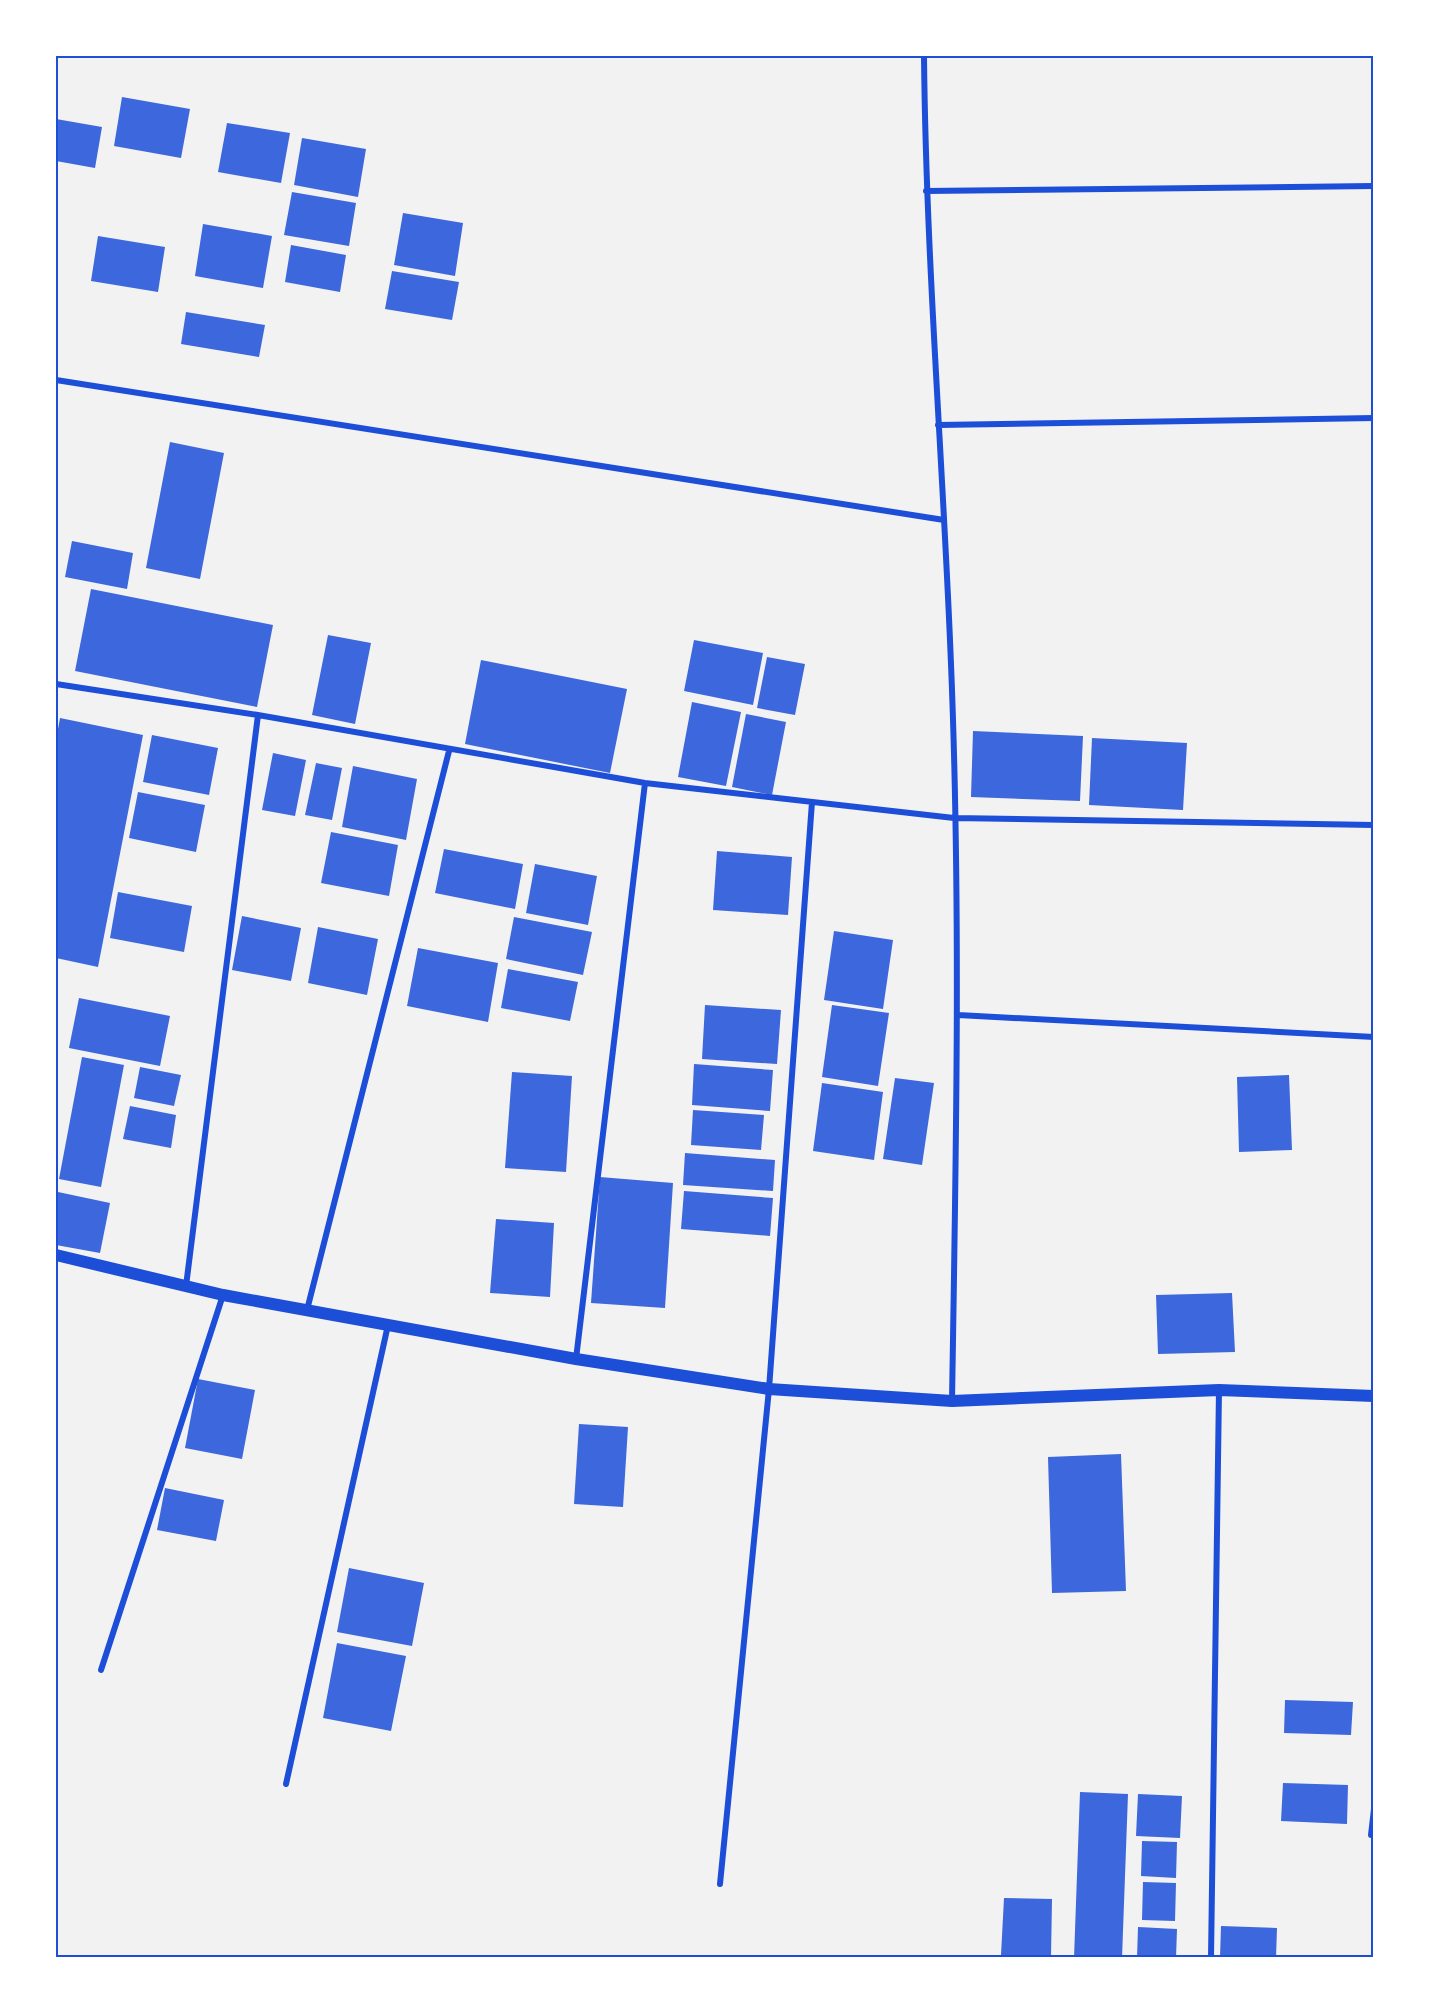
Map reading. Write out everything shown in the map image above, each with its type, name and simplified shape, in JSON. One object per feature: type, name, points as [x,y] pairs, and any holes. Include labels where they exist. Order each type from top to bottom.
[{"type":"main road","points":[[56,1255],[223,1295],[576,1359],[769,1389],[952,1401],[1219,1390],[1374,1396]]},
{"type":"street","points":[[924,56],[926,191],[952,665],[958,1015],[952,1401]]},
{"type":"street","points":[[926,191],[1374,186]]},
{"type":"street","points":[[56,380],[944,520]]},
{"type":"street","points":[[938,425],[1374,418]]},
{"type":"street","points":[[56,684],[258,715],[645,783],[954,818],[1374,825]]},
{"type":"street","points":[[186,1287],[258,715]]},
{"type":"street","points":[[307,1310],[449,750]]},
{"type":"street","points":[[576,1359],[645,783]]},
{"type":"street","points":[[720,1884],[769,1389],[812,802]]},
{"type":"street","points":[[958,1015],[1374,1037]]},
{"type":"street","points":[[100,1670],[223,1295]]},
{"type":"street","points":[[286,1784],[389,1325]]},
{"type":"street","points":[[1211,1958],[1219,1390]]},
{"type":"street","points":[[1371,1835],[1374,1809]]},
{"type":"building","points":[[122,97],[190,109],[181,158],[114,146]]},
{"type":"building","points":[[56,119],[102,127],[95,168],[56,161]]},
{"type":"building","points":[[227,123],[290,133],[281,183],[218,172]]},
{"type":"building","points":[[302,138],[366,149],[358,197],[294,185]]},
{"type":"building","points":[[292,192],[356,203],[349,246],[284,235]]},
{"type":"building","points":[[403,213],[463,223],[455,276],[394,265]]},
{"type":"building","points":[[203,224],[272,236],[263,288],[195,276]]},
{"type":"building","points":[[98,236],[165,247],[158,292],[91,281]]},
{"type":"building","points":[[291,245],[346,255],[340,292],[285,282]]},
{"type":"building","points":[[392,271],[459,282],[452,320],[385,309]]},
{"type":"building","points":[[186,312],[265,325],[259,357],[181,344]]},
{"type":"building","points":[[170,442],[224,453],[200,579],[146,568]]},
{"type":"building","points":[[72,541],[133,553],[127,589],[65,577]]},
{"type":"building","points":[[91,589],[273,625],[257,707],[75,671]]},
{"type":"building","points":[[328,635],[371,643],[355,724],[312,715]]},
{"type":"building","points":[[694,640],[763,653],[753,705],[684,691]]},
{"type":"building","points":[[767,657],[805,664],[795,715],[757,708]]},
{"type":"building","points":[[481,660],[627,689],[610,773],[465,744]]},
{"type":"building","points":[[692,702],[741,712],[726,786],[678,777]]},
{"type":"building","points":[[746,714],[786,722],[772,795],[732,787]]},
{"type":"building","points":[[60,718],[143,735],[98,967],[56,958],[56,740]]},
{"type":"building","points":[[973,731],[1083,736],[1080,801],[971,797]]},
{"type":"building","points":[[152,735],[218,748],[209,795],[143,782]]},
{"type":"building","points":[[1092,738],[1187,743],[1183,810],[1089,805]]},
{"type":"building","points":[[273,753],[306,760],[295,816],[262,810]]},
{"type":"building","points":[[316,763],[342,768],[332,820],[305,815]]},
{"type":"building","points":[[353,766],[417,779],[406,840],[342,827]]},
{"type":"building","points":[[138,792],[205,805],[196,852],[129,838]]},
{"type":"building","points":[[331,832],[398,845],[389,896],[321,883]]},
{"type":"building","points":[[444,849],[523,864],[515,909],[435,893]]},
{"type":"building","points":[[717,851],[792,857],[788,915],[713,910]]},
{"type":"building","points":[[535,864],[597,876],[588,925],[526,913]]},
{"type":"building","points":[[118,892],[192,906],[184,952],[110,938]]},
{"type":"building","points":[[242,916],[301,928],[291,981],[232,970]]},
{"type":"building","points":[[514,917],[592,932],[583,975],[506,959]]},
{"type":"building","points":[[318,927],[378,939],[367,995],[308,983]]},
{"type":"building","points":[[834,931],[893,940],[883,1009],[824,1000]]},
{"type":"building","points":[[418,948],[498,963],[488,1022],[407,1006]]},
{"type":"building","points":[[508,969],[578,982],[570,1021],[501,1008]]},
{"type":"building","points":[[79,998],[170,1016],[160,1066],[69,1048]]},
{"type":"building","points":[[705,1005],[781,1010],[777,1064],[702,1059]]},
{"type":"building","points":[[832,1005],[889,1013],[878,1086],[822,1077]]},
{"type":"building","points":[[82,1057],[124,1065],[101,1187],[59,1179]]},
{"type":"building","points":[[694,1064],[773,1070],[770,1111],[692,1105]]},
{"type":"building","points":[[140,1067],[181,1075],[174,1106],[134,1098]]},
{"type":"building","points":[[512,1072],[572,1076],[566,1172],[505,1168]]},
{"type":"building","points":[[1289,1075],[1292,1150],[1239,1152],[1237,1077]]},
{"type":"building","points":[[895,1078],[934,1083],[922,1165],[883,1159]]},
{"type":"building","points":[[822,1083],[883,1092],[874,1160],[813,1151]]},
{"type":"building","points":[[130,1106],[176,1115],[171,1148],[123,1139]]},
{"type":"building","points":[[693,1110],[764,1115],[761,1150],[691,1145]]},
{"type":"building","points":[[685,1153],[775,1160],[773,1191],[683,1185]]},
{"type":"building","points":[[600,1177],[673,1183],[665,1308],[591,1303]]},
{"type":"building","points":[[684,1191],[773,1198],[770,1236],[681,1229]]},
{"type":"building","points":[[58,1192],[110,1203],[100,1253],[56,1245]]},
{"type":"building","points":[[496,1219],[554,1223],[550,1297],[490,1293]]},
{"type":"building","points":[[1232,1293],[1235,1352],[1158,1354],[1156,1295]]},
{"type":"building","points":[[198,1379],[255,1390],[242,1459],[185,1448]]},
{"type":"building","points":[[579,1424],[628,1427],[623,1507],[574,1504]]},
{"type":"building","points":[[1121,1454],[1126,1591],[1052,1593],[1048,1457]]},
{"type":"building","points":[[165,1488],[224,1500],[216,1541],[157,1530]]},
{"type":"building","points":[[349,1568],[424,1583],[412,1646],[337,1632]]},
{"type":"building","points":[[337,1643],[406,1656],[391,1731],[323,1718]]},
{"type":"building","points":[[1285,1700],[1353,1702],[1351,1735],[1284,1733]]},
{"type":"building","points":[[1283,1783],[1348,1785],[1347,1824],[1281,1821]]},
{"type":"building","points":[[1080,1792],[1128,1794],[1122,1958],[1074,1958]]},
{"type":"building","points":[[1138,1794],[1182,1796],[1180,1838],[1136,1836]]},
{"type":"building","points":[[1142,1841],[1177,1842],[1176,1878],[1141,1876]]},
{"type":"building","points":[[1143,1882],[1176,1883],[1175,1921],[1142,1920]]},
{"type":"building","points":[[1004,1898],[1052,1899],[1051,1957],[1001,1955]]},
{"type":"building","points":[[1221,1926],[1277,1928],[1276,1958],[1220,1958]]},
{"type":"building","points":[[1138,1927],[1177,1929],[1176,1958],[1137,1958]]}]
